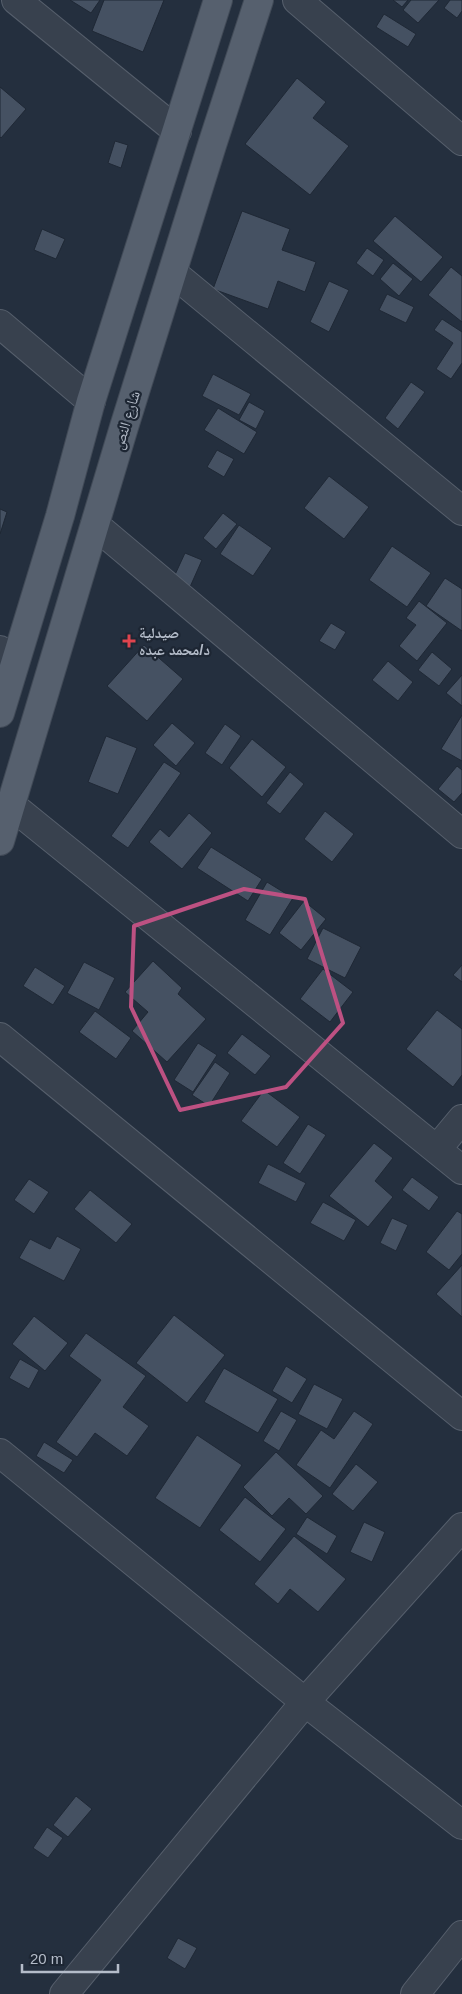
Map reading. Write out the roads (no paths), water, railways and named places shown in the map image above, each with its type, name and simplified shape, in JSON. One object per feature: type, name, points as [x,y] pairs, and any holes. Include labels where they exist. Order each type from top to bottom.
[{"type":"main road","points":[[0,713],[8,655],[60,516],[91,400],[218,0]]},
{"type":"main road","name":"شارع النص","points":[[0,841],[124,427],[259,0]]},
{"type":"street","points":[[16,0],[177,131]]},
{"type":"street","points":[[297,0],[462,141]]},
{"type":"street","points":[[172,272],[462,511]]},
{"type":"street","points":[[0,324],[91,400]]},
{"type":"street","points":[[95,525],[462,834]]},
{"type":"street","points":[[11,805],[462,1170]]},
{"type":"street","points":[[0,1036],[462,1416]]},
{"type":"street","points":[[437,1148],[462,1119]]},
{"type":"street","points":[[0,1453],[306,1702],[462,1825]]},
{"type":"street","points":[[64,1994],[306,1702],[462,1527]]},
{"type":"street","points":[[415,1994],[462,1935]]},
{"type":"place","name":"صيدلية د/محمد عبده","points":[[129,641]]}]
